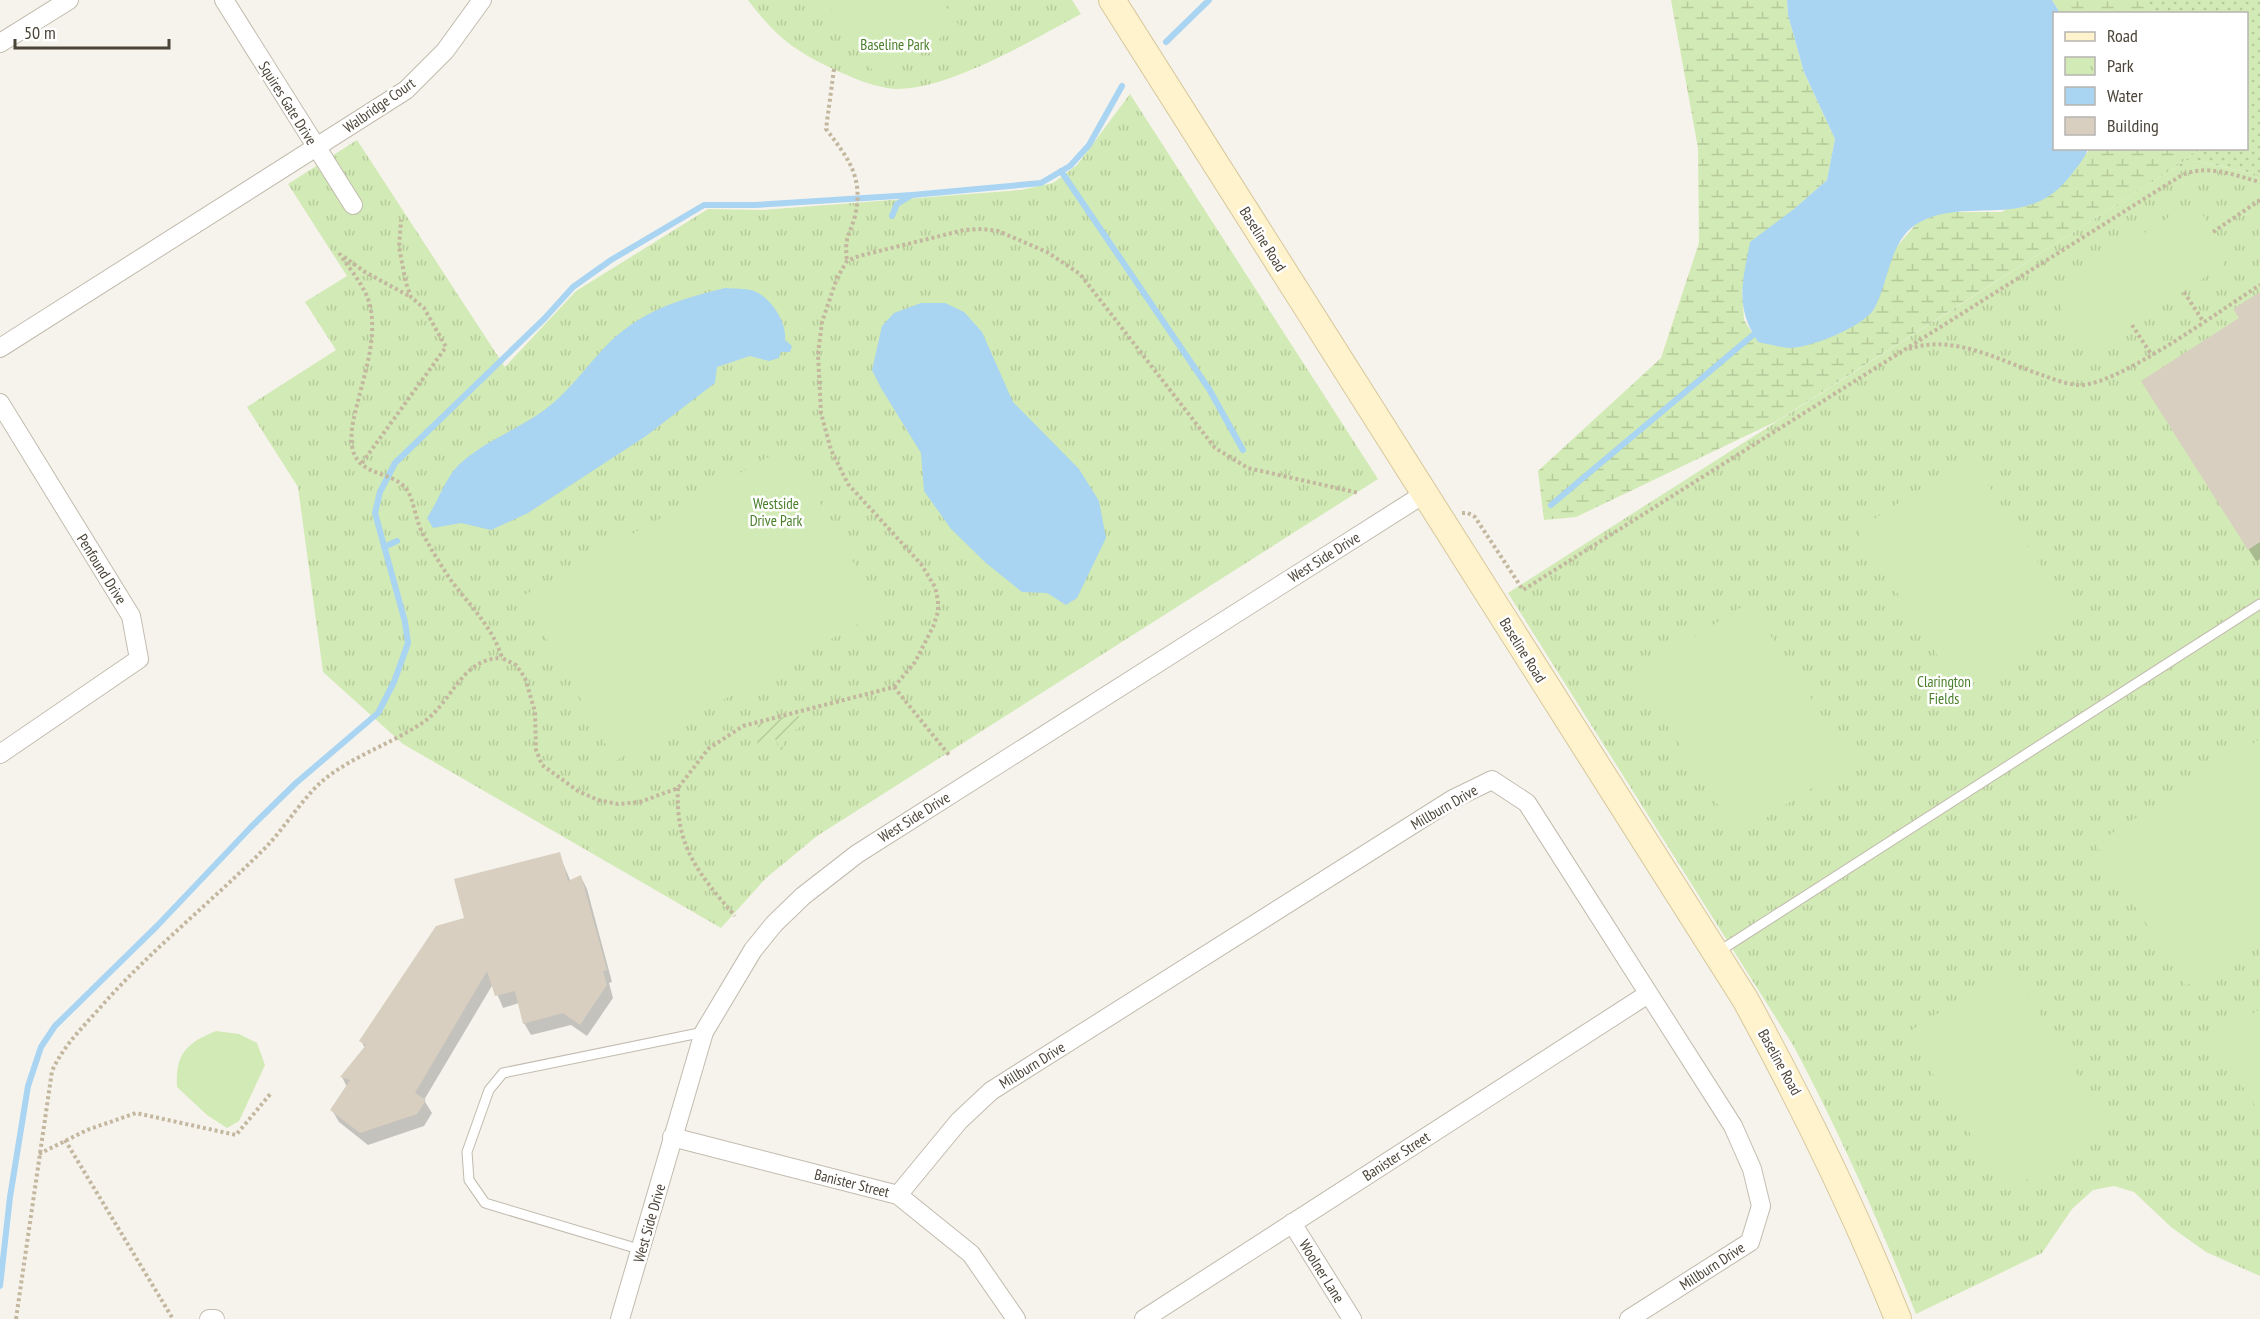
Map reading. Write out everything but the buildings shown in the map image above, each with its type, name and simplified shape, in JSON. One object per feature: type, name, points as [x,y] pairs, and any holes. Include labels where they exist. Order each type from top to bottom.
[{"type":"street","points":[[0,43],[69,0]]},
{"type":"street","name":"Squires Gate Drive","points":[[224,0],[353,206]]},
{"type":"street","name":"Walbridge Court","points":[[316,148],[406,90],[446,51],[482,0]]},
{"type":"street","name":"Baseline Road","points":[[1112,0],[1745,999],[1808,1113],[1866,1239],[1898,1319]]},
{"type":"street","points":[[0,348],[316,148]]},
{"type":"street","name":"Penfound Drive","points":[[0,403],[131,616],[139,659],[0,754]]},
{"type":"street","name":"West Side Drive","points":[[620,1319],[704,1032],[753,950],[803,896],[837,868],[1424,494]]},
{"type":"street","name":"Millburn Drive","points":[[898,1194],[959,1121],[991,1091],[1453,799],[1492,780],[1527,803],[1733,1126],[1752,1170],[1761,1206],[1750,1242],[1629,1319]]},
{"type":"street","name":"Banister Street","points":[[1144,1319],[1648,994]]},
{"type":"street","name":"Banister Street","points":[[672,1137],[898,1194],[971,1254],[1016,1319]]},
{"type":"street","name":"Woolner Lane","points":[[1292,1223],[1352,1319]]},
{"type":"street","points":[[209,1319],[215,1319]]},
{"type":"lane","points":[[1716,954],[2260,604]]},
{"type":"lane","points":[[642,1250],[485,1203],[469,1180],[467,1152],[489,1090],[503,1073],[704,1032]]},
{"type":"path","points":[[16,1319],[38,1154],[52,1071],[62,1050],[130,973],[267,845],[328,776],[426,720],[446,701],[467,670],[489,658],[502,658],[516,665],[525,678],[535,712],[536,750],[545,769],[578,791],[598,800],[618,804],[640,802],[678,788],[708,749],[743,726],[894,687],[915,662],[938,612],[935,586],[921,564],[848,484],[831,450],[820,413],[818,364],[822,322],[837,278],[847,261],[844,241],[855,215],[856,173],[826,129],[834,69]]},
{"type":"path","points":[[1458,515],[1468,513],[1475,517],[1523,590],[2182,175],[2194,170],[2211,169],[2260,182]]},
{"type":"path","points":[[2213,232],[2260,200]]},
{"type":"path","points":[[401,220],[400,255],[411,297]]},
{"type":"path","points":[[847,261],[964,230],[982,229],[998,231],[1047,252],[1080,274],[1215,448],[1248,468],[1359,493]]},
{"type":"path","points":[[362,464],[446,347],[424,308],[411,297],[358,268],[339,253],[365,291],[369,304],[372,337],[351,439],[354,453],[362,464],[370,471],[401,484],[408,490],[416,521],[424,537],[451,579],[494,635],[502,658]]},
{"type":"path","points":[[1901,352],[1929,343],[1940,343],[1964,348],[2058,381],[2079,385],[2098,382],[2117,375],[2260,285]]},
{"type":"path","points":[[2184,292],[2203,321]]},
{"type":"path","points":[[2132,325],[2151,354]]},
{"type":"path","points":[[894,687],[949,755]]},
{"type":"path","points":[[678,788],[686,851],[700,876],[735,916]]},
{"type":"path","points":[[38,1154],[65,1140],[136,1113],[236,1135],[272,1092]]},
{"type":"path","points":[[65,1140],[172,1319]]},
{"type":"green space","name":"Baseline Park","points":[[748,0],[1072,0],[1081,14],[959,75],[933,84],[908,88],[887,88],[851,77],[805,54],[776,32]]},
{"type":"green space","points":[[825,0],[941,0],[959,25],[879,80]]},
{"type":"green space","points":[[1671,0],[1787,0],[1788,15],[1804,72],[1835,139],[1827,180],[1794,209],[1742,290],[1744,320],[1758,342],[1874,309],[1894,250],[1917,223],[1943,212],[2002,212],[2088,150],[2200,150],[1777,421],[1576,517],[1544,520],[1538,471],[1661,358],[1699,243],[1698,148]]},
{"type":"green space","points":[[2052,0],[2146,0],[2154,12],[2059,12]]},
{"type":"green space","points":[[2146,0],[2260,0],[2260,175],[2197,161],[2171,170],[2200,150],[2248,150],[2248,12],[2154,12]]},
{"type":"green space","name":"Westside Drive Park","points":[[1130,94],[1378,479],[817,836],[766,878],[721,928],[403,744],[323,672],[298,487],[247,407],[336,350],[305,302],[347,276],[288,184],[357,140],[505,367],[576,291],[708,209],[762,210],[1021,190],[1053,183],[1077,165]]},
{"type":"green space","name":"Clarington Fields","points":[[2196,161],[2260,175],[2260,1276],[2206,1252],[2171,1227],[2134,1192],[2114,1186],[2093,1190],[2072,1209],[2042,1253],[1916,1314],[1858,1178],[1793,1045],[1508,593],[2171,170]]},
{"type":"green space","points":[[2189,207],[2201,212],[2225,250],[2223,265],[2106,342],[2094,345],[2082,341],[2065,317],[2059,301],[2059,289],[2181,209]]},
{"type":"green space","points":[[788,446],[881,611],[615,761],[523,596]]},
{"type":"green space","points":[[1970,457],[2074,618],[1960,691],[1857,530]]},
{"type":"green space","points":[[1749,602],[1852,762],[1738,836],[1635,675]]},
{"type":"green space","points":[[797,713],[803,725],[784,737],[782,752],[774,737],[758,744],[755,737],[759,731],[757,724]]},
{"type":"green space","points":[[2260,739],[2260,939],[2186,986],[2095,844]]},
{"type":"green space","points":[[2010,967],[2110,1127],[2007,1192],[1907,1033]]},
{"type":"green space","points":[[2260,1009],[2260,1114],[2213,1038]]},
{"type":"green space","points":[[216,1031],[239,1034],[257,1043],[265,1065],[239,1121],[227,1128],[207,1115],[177,1087],[178,1066],[185,1051],[197,1040]]},
{"type":"water","points":[[1787,0],[2052,0],[2059,12],[2053,12],[2053,150],[2088,150],[2071,175],[2054,192],[2036,203],[2017,208],[1939,215],[1920,222],[1902,239],[1891,262],[1879,298],[1868,316],[1835,335],[1810,344],[1789,348],[1758,342],[1746,317],[1742,293],[1750,242],[1794,209],[1827,180],[1835,139],[1804,72],[1788,15]]},
{"type":"water","points":[[725,288],[751,290],[766,299],[781,318],[785,340],[792,346],[790,352],[781,352],[779,358],[769,361],[750,356],[717,367],[715,383],[646,436],[528,513],[491,530],[461,523],[433,528],[427,518],[450,475],[464,460],[541,413],[573,384],[605,347],[632,324],[675,302]]},
{"type":"water","points":[[921,303],[945,303],[964,312],[982,332],[1013,402],[1079,469],[1099,501],[1106,538],[1077,598],[1066,605],[1047,593],[1022,592],[986,563],[951,529],[924,491],[921,453],[872,370],[882,326],[894,313]]},
{"type":"waterway","points":[[1166,42],[1209,0]]},
{"type":"waterway","points":[[892,216],[897,204],[912,195],[1041,183],[1070,166],[1089,145],[1122,86]]},
{"type":"waterway","points":[[1061,171],[1209,389],[1243,450]]},
{"type":"waterway","points":[[0,1286],[10,1197],[28,1086],[41,1047],[55,1026],[157,926],[252,826],[296,783],[378,713],[394,682],[408,643],[405,622],[375,513],[380,492],[395,463],[544,319],[573,287],[611,260],[704,205],[755,205],[912,195]]},
{"type":"waterway","points":[[1551,505],[1753,335]]},
{"type":"waterway","points":[[384,547],[397,541]]}]
